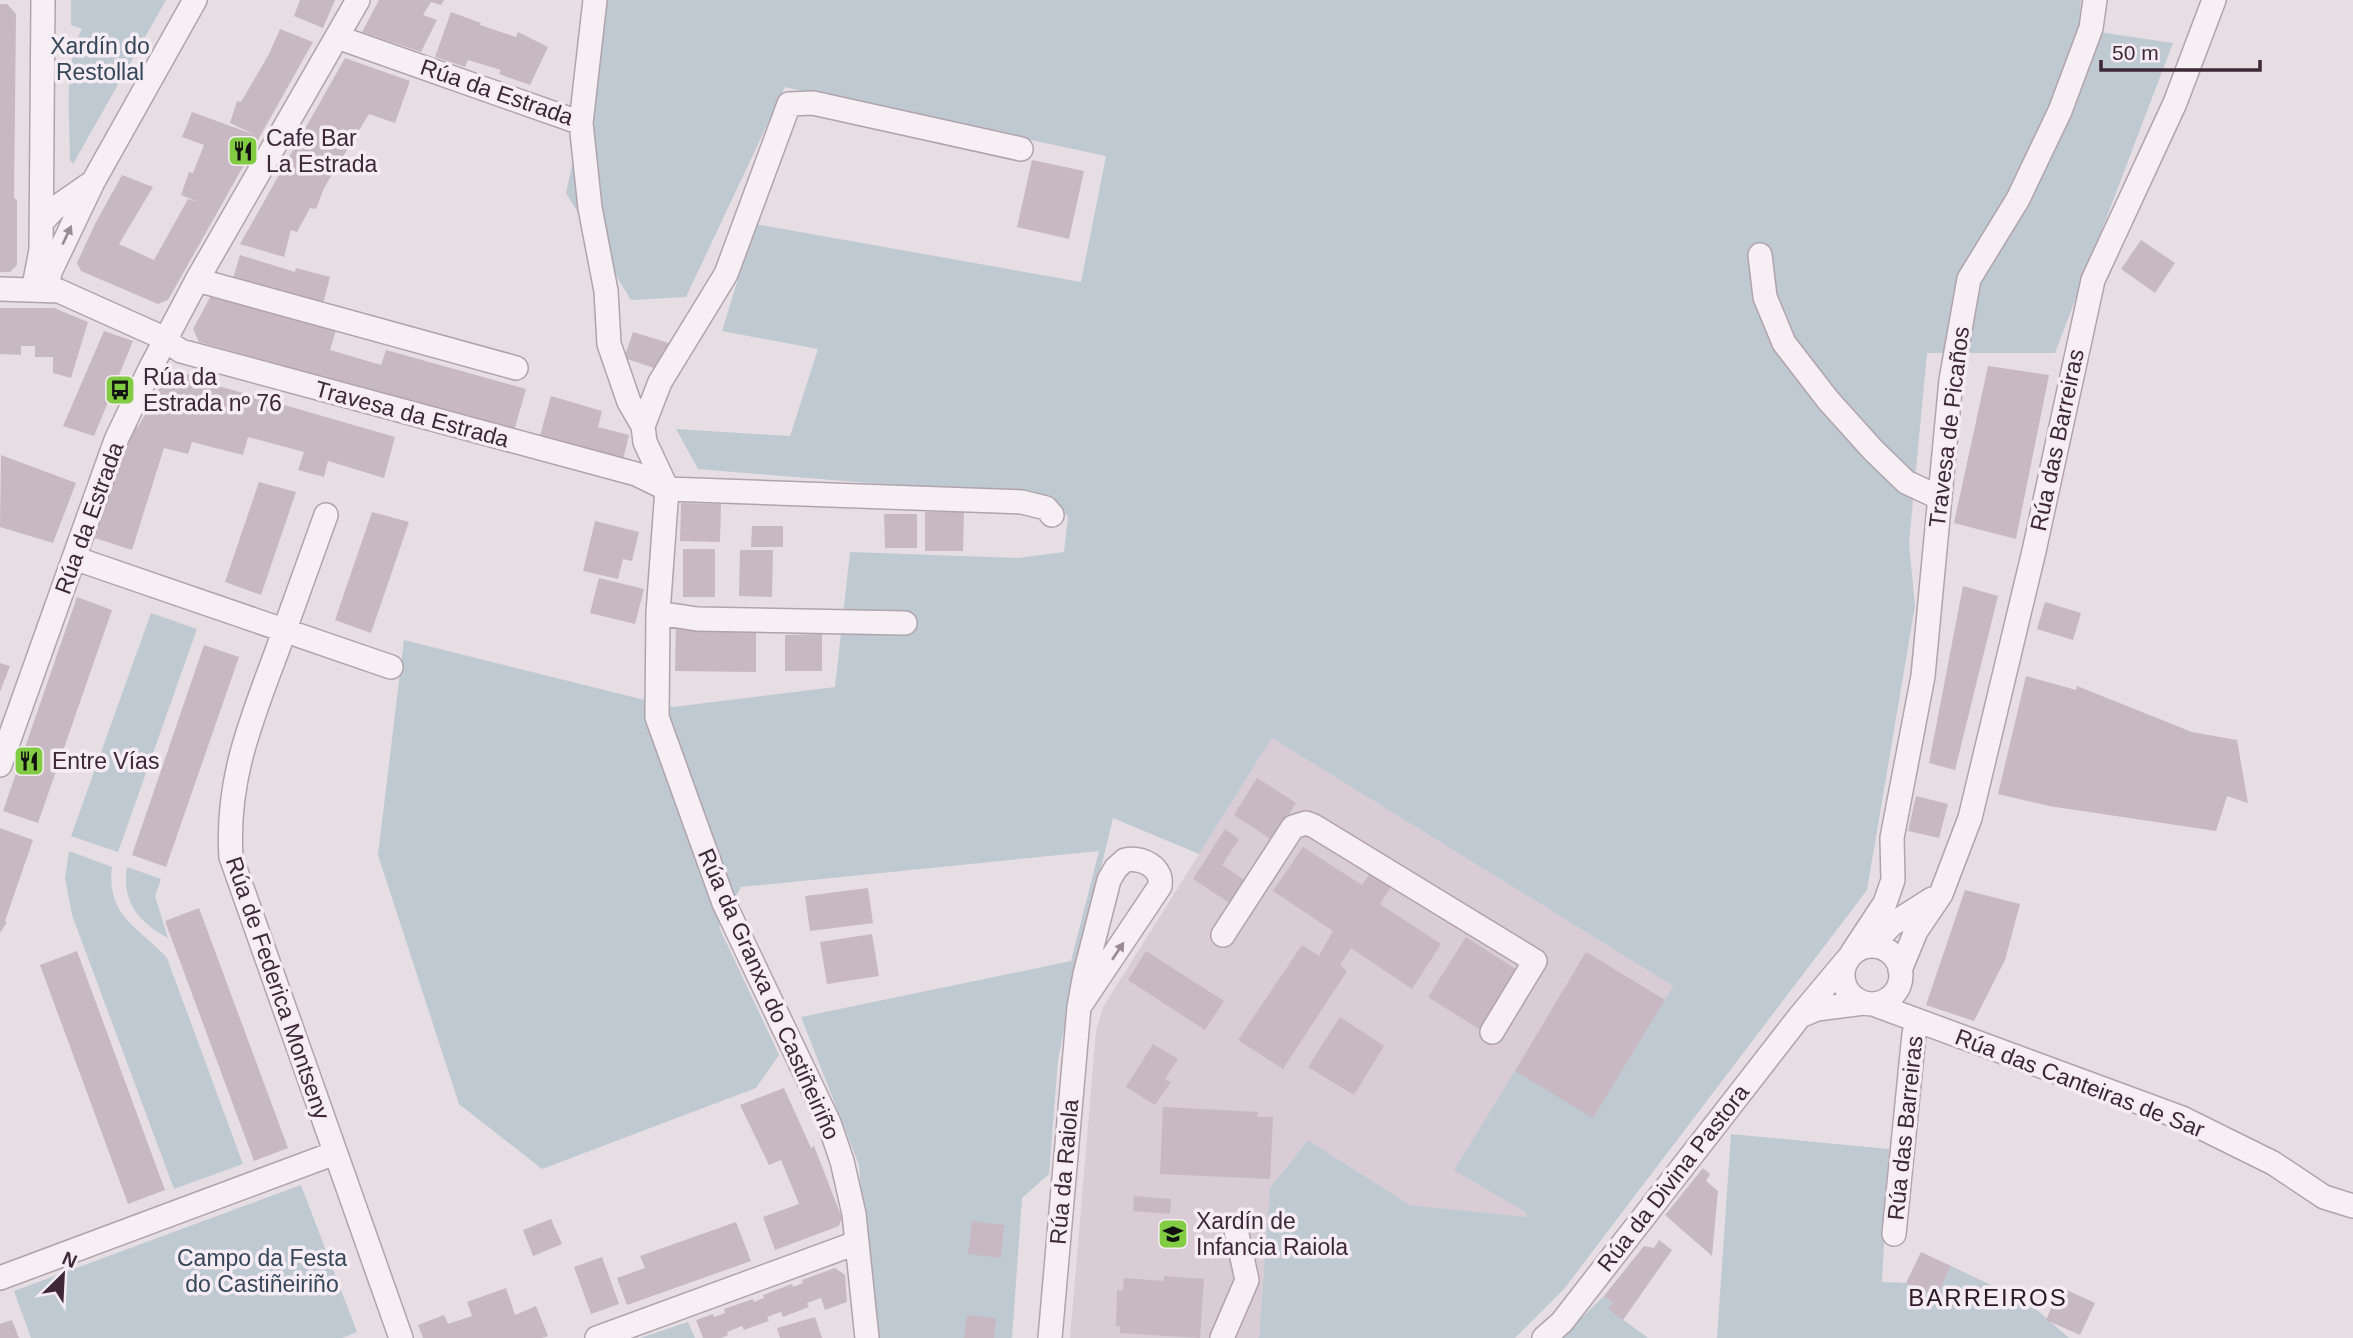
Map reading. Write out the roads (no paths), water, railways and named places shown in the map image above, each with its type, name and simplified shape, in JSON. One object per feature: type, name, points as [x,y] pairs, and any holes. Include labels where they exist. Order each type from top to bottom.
[{"type":"street","points":[[40,290],[43,0]]},
{"type":"street","points":[[40,290],[93,182],[195,0]]},
{"type":"street","name":"Rúa da Estrada","points":[[0,765],[116,440],[197,280],[358,0]]},
{"type":"street","name":"Rúa da Estrada","points":[[337,37],[581,123],[595,0]]},
{"type":"street","name":"Travesa de Picaños","points":[[1857,954],[1885,903],[1893,880],[1892,838],[1923,676],[1951,380],[1969,279],[2018,199],[2060,111],[2091,28],[2095,0]]},
{"type":"street","name":"Rúa das Barreiras","points":[[1899,980],[1916,932],[1935,898],[1973,804],[2034,551],[2093,280],[2175,103],[2214,0]]},
{"type":"street","points":[[643,425],[660,382],[726,274],[789,104],[813,103],[1021,149]]},
{"type":"street","points":[[581,123],[590,208],[606,291],[609,344],[629,402],[643,425],[645,442],[667,489]]},
{"type":"street","points":[[40,170],[55,189],[74,197]]},
{"type":"street","points":[[41,223],[54,209],[93,182]]},
{"type":"street","points":[[1760,256],[1765,297],[1784,343],[1828,400],[1889,466],[1912,486],[1940,498]]},
{"type":"street","points":[[197,280],[516,368]]},
{"type":"street","name":"Travesa da Estrada","points":[[0,289],[59,291],[165,340],[181,351],[636,474],[667,489],[1023,502],[1046,508],[1052,515]]},
{"type":"street","name":"Rúa da Granxa do Castiñeiriño","points":[[667,489],[658,613],[657,717],[724,903],[829,1123],[842,1161],[854,1214],[867,1338]]},
{"type":"street","name":"Rúa de Federica Montseny","points":[[326,515],[244,742],[232,796],[229,825],[231,857],[401,1338]]},
{"type":"street","points":[[74,558],[391,667]]},
{"type":"street","points":[[658,613],[697,619],[905,623]]},
{"type":"street","points":[[1223,935],[1293,827],[1306,823],[1535,961],[1492,1032]]},
{"type":"street","name":"Rúa da Raiola","points":[[1050,1338],[1079,1007],[1085,974],[1110,880],[1116,868],[1130,859],[1143,861],[1156,870],[1164,897],[1079,1007]]},
{"type":"street","points":[[1893,880],[1904,893],[1915,900],[1935,898]]},
{"type":"street","points":[[1868,1003],[1848,992],[1843,982],[1843,972],[1857,954],[1892,925],[1935,898]]},
{"type":"street","points":[[1857,954],[1882,948],[1891,953],[1917,1022]]},
{"type":"street","name":"Rúa da Divina Pastora","points":[[1544,1338],[1562,1322],[1800,1016],[1857,954]]},
{"type":"street","points":[[1800,1016],[1817,1009],[1868,1003],[1890,997],[1899,980]]},
{"type":"street","name":"Rúa das Canteiras de Sar","points":[[1868,1003],[2182,1118],[2273,1163],[2324,1197],[2353,1206]]},
{"type":"street","name":"Rúa das Barreiras","points":[[1894,1234],[1917,1022]]},
{"type":"street","points":[[0,1278],[335,1153]]},
{"type":"street","points":[[1222,1338],[1247,1280],[1236,1230]]},
{"type":"street","points":[[606,1336],[856,1243]]},
{"type":"place","name":"Cafe Bar La Estrada","points":[[243,151]]},
{"type":"place","name":"Rúa da Estrada nº 76","points":[[120,390]]},
{"type":"place","name":"Entre Vías","points":[[29,761]]},
{"type":"place","name":"Xardín de Infancia Raiola","points":[[1173,1234]]},
{"type":"district","name":"BARREIROS","points":[[1988,1297]]},
{"type":"park label","name":"Xardín do Restollal","points":[[100,59]]},
{"type":"park label","name":"Campo da Festa do Castiñeiriño","points":[[262,1271]]}]
